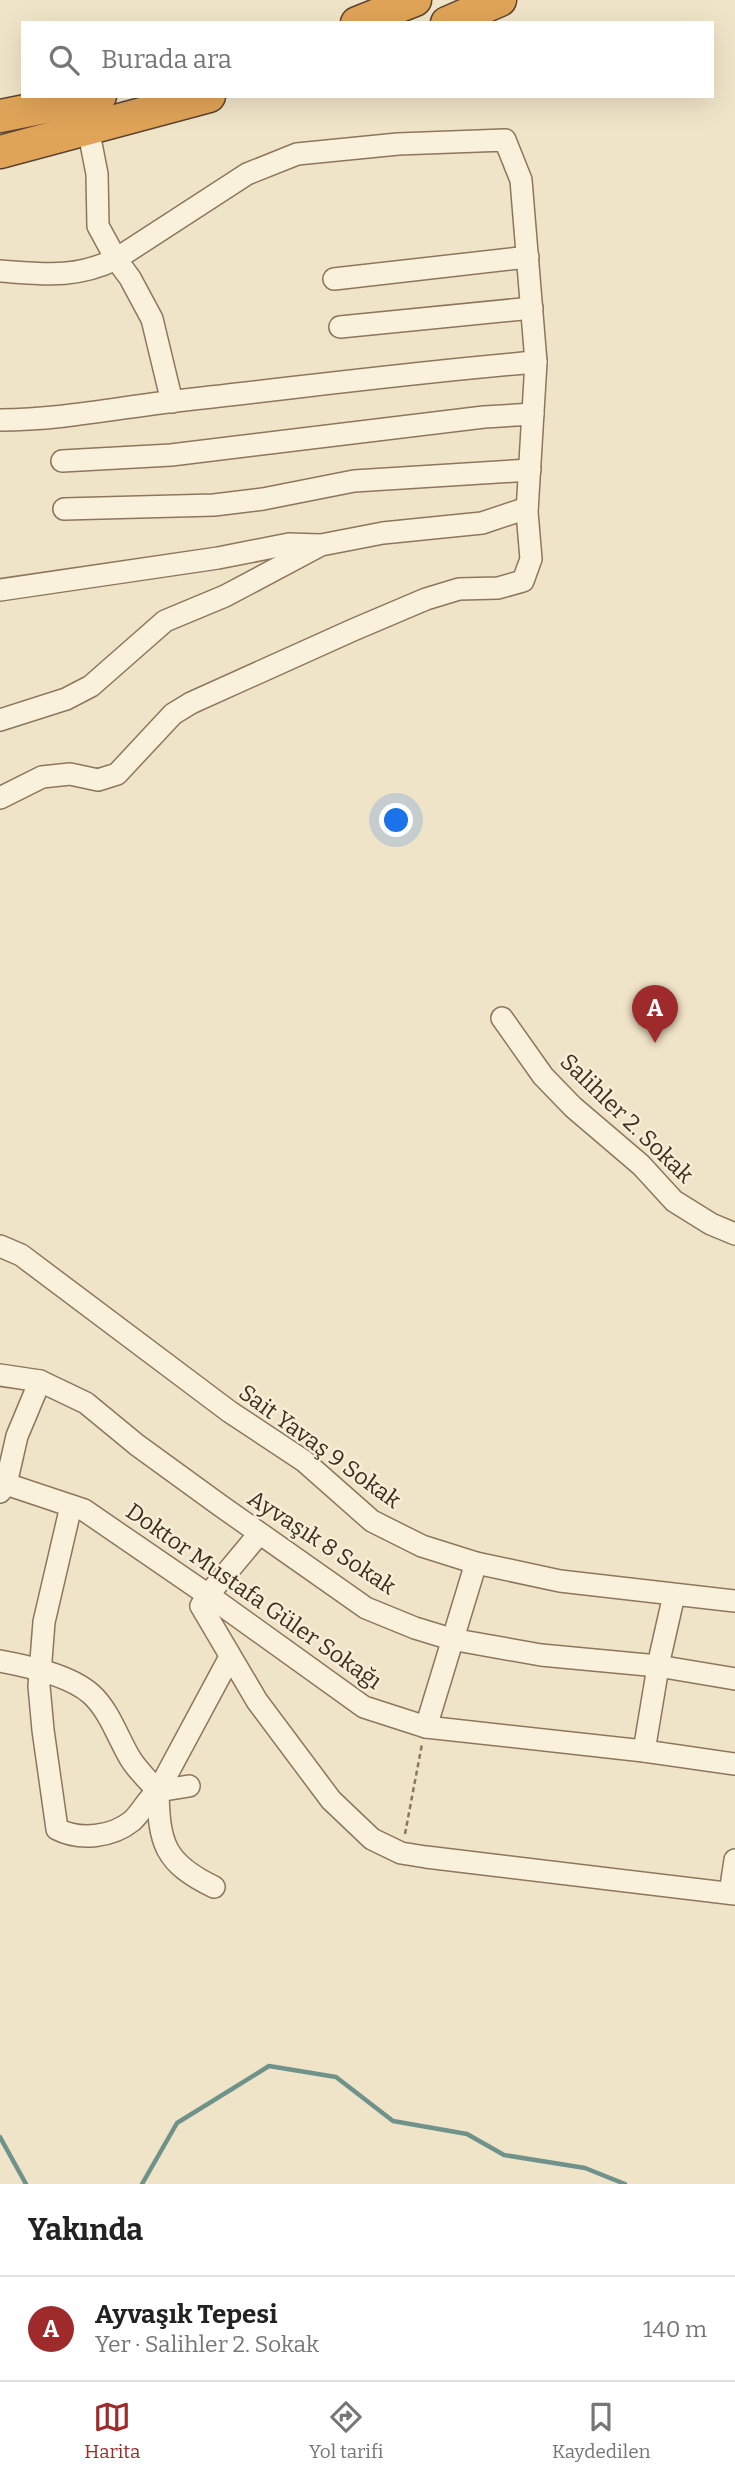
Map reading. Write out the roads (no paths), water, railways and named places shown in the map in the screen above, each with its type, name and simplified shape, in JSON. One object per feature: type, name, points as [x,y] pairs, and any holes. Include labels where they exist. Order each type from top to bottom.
[{"type":"highway","points":[[362,21],[415,0]]},
{"type":"highway","points":[[452,21],[500,0]]},
{"type":"highway","points":[[0,116],[90,98]]},
{"type":"highway","points":[[0,152],[201,98]]},
{"type":"street","points":[[88,128],[97,174],[98,226],[152,319],[172,402]]},
{"type":"street","points":[[0,271],[59,275],[95,270],[247,174],[296,154],[398,144],[505,140],[522,180],[536,362],[527,508],[531,559],[523,581],[498,588],[459,589],[426,599],[191,703],[173,714],[117,774],[98,780],[70,774],[42,777],[0,798]]},
{"type":"street","points":[[334,279],[527,257]]},
{"type":"street","points":[[340,327],[532,309]]},
{"type":"street","points":[[0,420],[89,414],[460,368],[536,362]]},
{"type":"street","points":[[62,461],[171,455],[484,417],[533,414]]},
{"type":"street","points":[[64,509],[214,505],[262,499],[354,481],[530,470]]},
{"type":"street","points":[[0,590],[218,558],[289,544],[321,545],[383,533],[482,523],[527,508]]},
{"type":"street","points":[[0,720],[66,699],[91,687],[131,648],[165,621],[225,596],[321,545]]},
{"type":"street","name":"Salihler 2. Sokak","points":[[502,1018],[543,1076],[573,1107],[642,1165],[674,1201],[711,1224],[735,1234]]},
{"type":"street","name":"Sait Yavaş 9 Sokak","points":[[0,1246],[30,1261],[230,1412],[304,1461],[372,1521],[422,1546],[476,1563],[560,1581],[735,1601]]},
{"type":"street","name":"Ayvaşık 8 Sokak","points":[[0,1375],[40,1381],[86,1403],[137,1445],[366,1608],[451,1639],[541,1655],[658,1666],[735,1679]]},
{"type":"street","points":[[2,1486],[40,1381]]},
{"type":"street","name":"Doktor Mustafa Güler Sokağı","points":[[2,1486],[83,1510],[208,1595],[364,1707],[425,1727],[644,1751],[735,1764]]},
{"type":"street","points":[[71,1506],[44,1622],[39,1686],[57,1829],[79,1836],[114,1832],[133,1820],[158,1791],[230,1657]]},
{"type":"street","points":[[259,1534],[201,1606],[257,1701],[331,1800],[372,1839],[401,1853],[733,1894],[735,1860]]},
{"type":"street","points":[[425,1727],[476,1563]]},
{"type":"street","points":[[644,1751],[658,1666],[674,1595]]},
{"type":"street","points":[[0,1661],[40,1670],[90,1692],[100,1703],[132,1762],[158,1791],[159,1827],[170,1854],[182,1869],[214,1887]]},
{"type":"street","points":[[158,1791],[190,1786]]},
{"type":"waterway","points":[[142,2184],[177,2123],[269,2066],[336,2077],[393,2121],[467,2134],[504,2155],[585,2168],[625,2184]]},
{"type":"waterway","points":[[0,2137],[26,2184]]},
{"type":"place","name":"Ayvaşık Tepesi","points":[[655,1043]]}]
